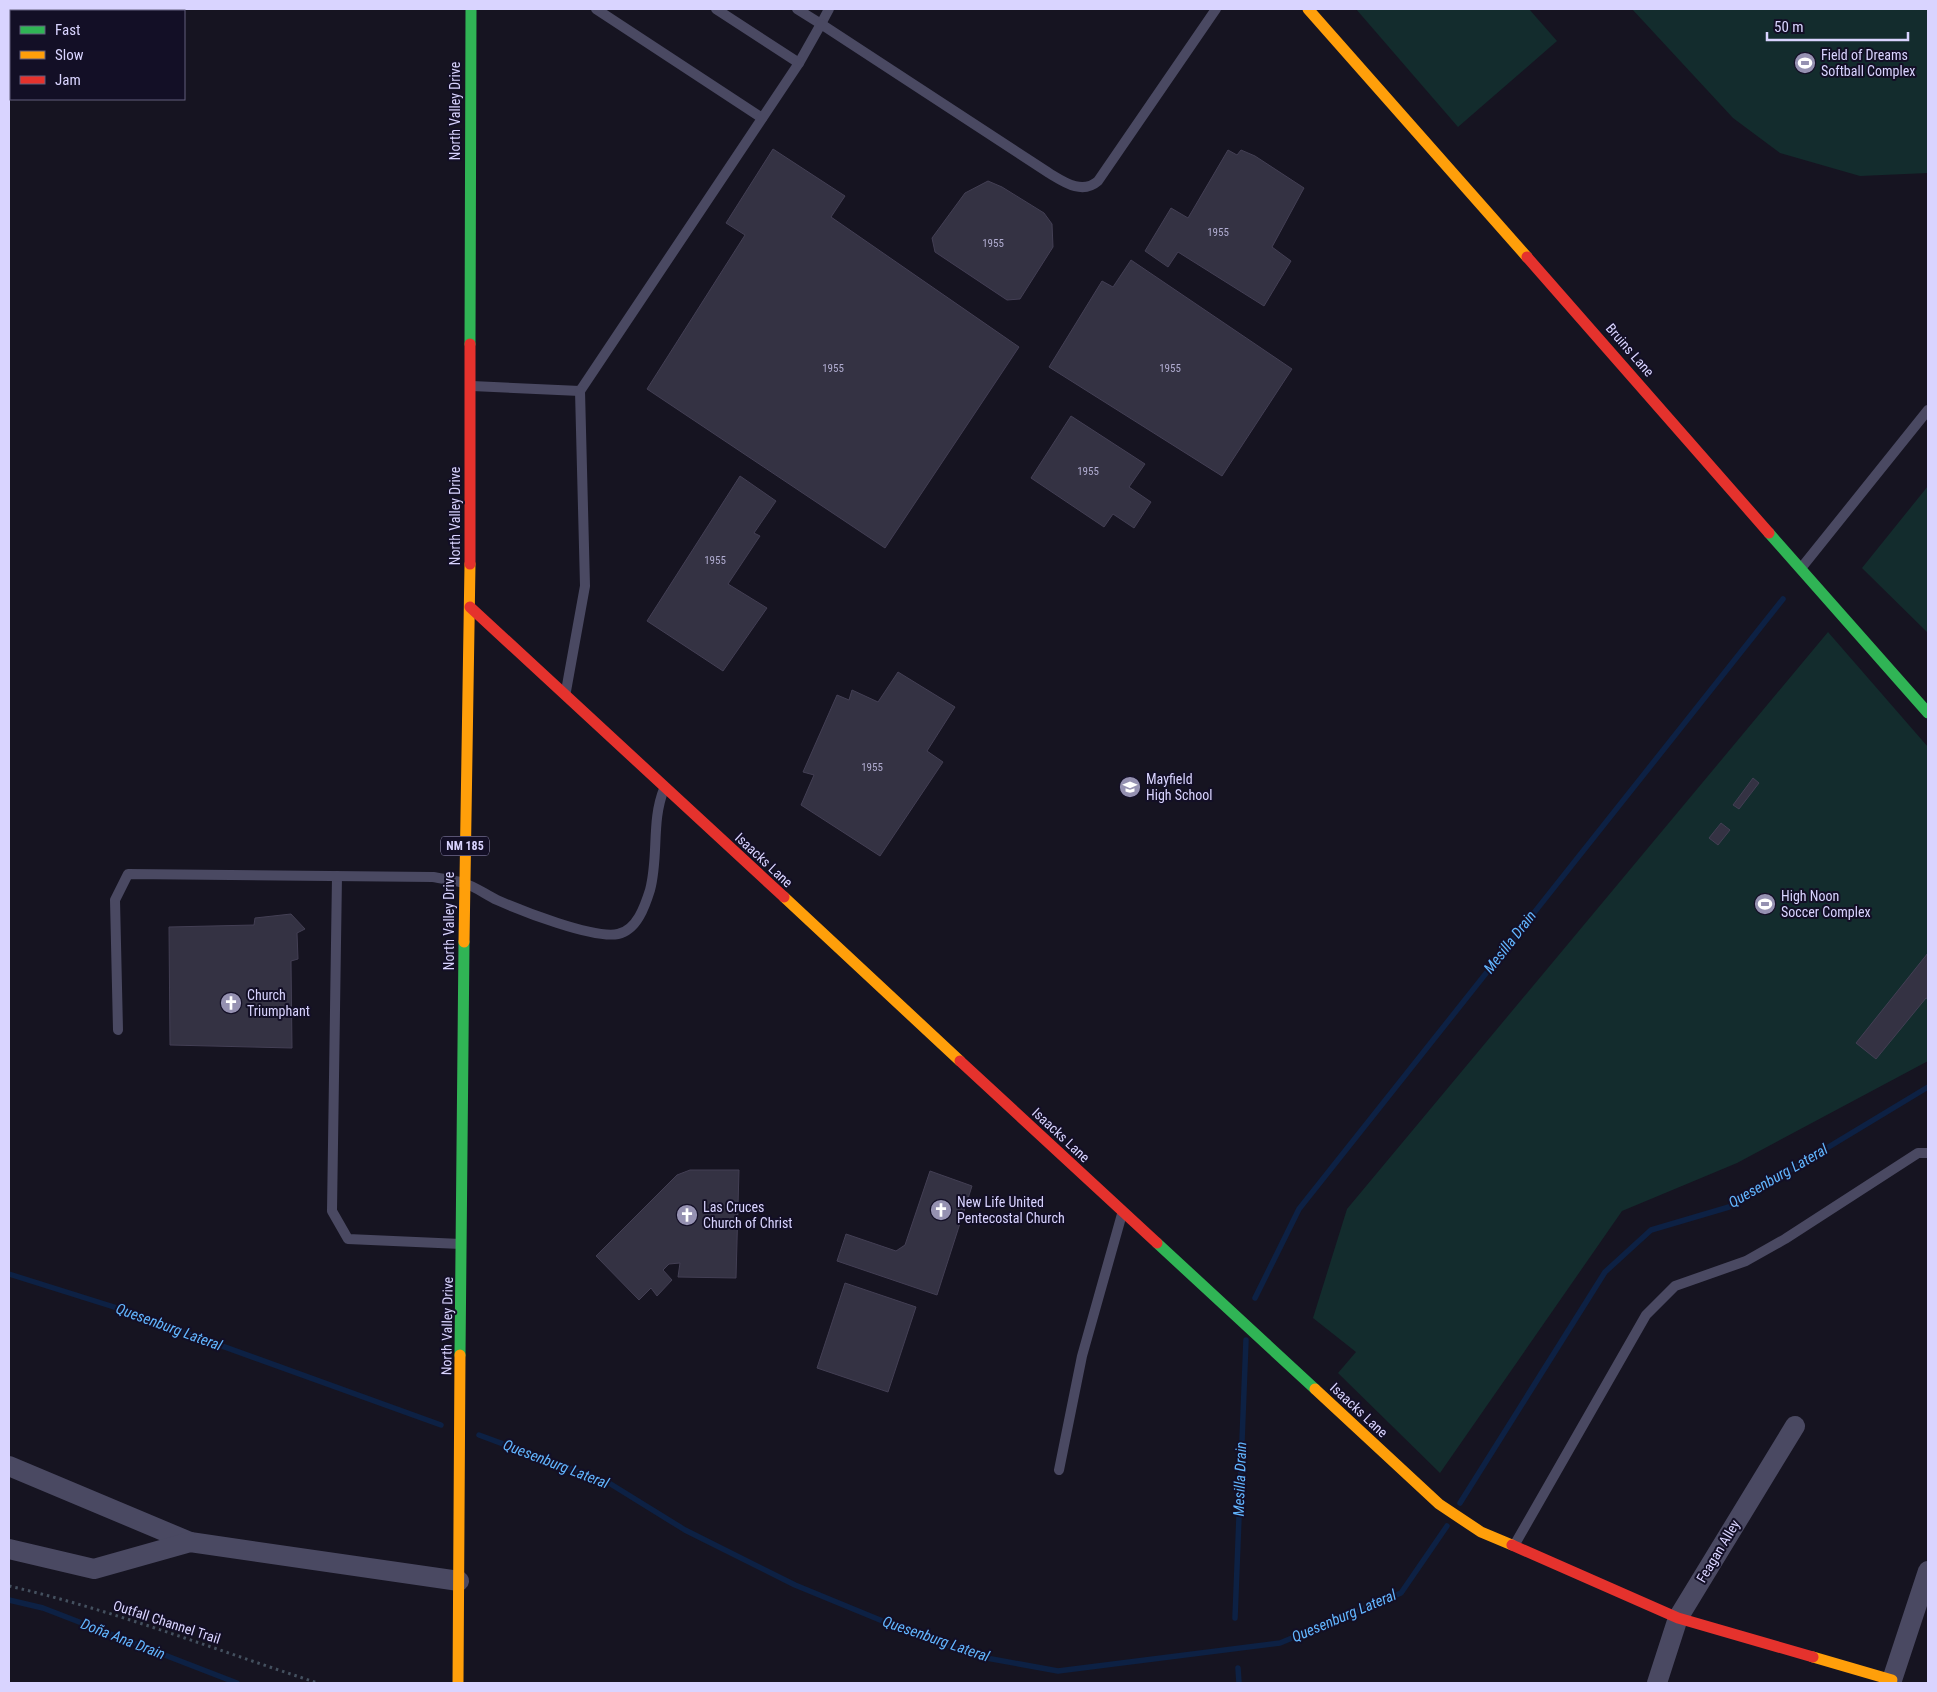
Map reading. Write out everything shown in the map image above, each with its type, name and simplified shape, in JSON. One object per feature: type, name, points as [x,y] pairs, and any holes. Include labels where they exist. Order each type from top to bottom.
[{"type":"street","name":"North Valley Drive","points":[[458,1683],[464,883],[470,607],[471,9]]},
{"type":"street","name":"Bruins Lane","points":[[1308,9],[1928,712]]},
{"type":"street","name":"Isaacks Lane","points":[[470,607],[1426,1492],[1481,1532],[1678,1618],[1892,1682]]},
{"type":"street","name":"Feagan Alley","points":[[1657,1683],[1678,1618],[1795,1426]]},
{"type":"street","points":[[9,1466],[190,1542],[459,1581]]},
{"type":"street","points":[[9,1549],[94,1569],[190,1542]]},
{"type":"street","points":[[1892,1682],[1928,1571]]},
{"type":"lane","points":[[596,9],[762,118]]},
{"type":"lane","points":[[716,9],[798,63]]},
{"type":"lane","points":[[797,9],[1049,173],[1072,186],[1084,188],[1092,186],[1098,181],[1216,9]]},
{"type":"lane","points":[[565,696],[585,586],[580,391],[798,63],[829,9]]},
{"type":"lane","points":[[470,386],[580,391]]},
{"type":"lane","points":[[1802,568],[1928,410]]},
{"type":"lane","points":[[118,1030],[116,900],[128,874],[434,876],[464,883],[500,901],[555,922],[593,932],[618,934],[635,923],[650,889],[655,860],[658,804],[664,787]]},
{"type":"lane","points":[[337,876],[332,1211],[348,1239],[462,1244]]},
{"type":"lane","points":[[1513,1547],[1646,1315],[1660,1299],[1675,1286],[1746,1261],[1786,1239],[1918,1153],[1928,1153]]},
{"type":"lane","points":[[1058,1470],[1082,1356],[1123,1212]]},
{"type":"path","name":"Outfall Channel Trail","points":[[9,1586],[136,1624],[318,1683]]},
{"type":"green space","points":[[1356,9],[1529,9],[1557,41],[1458,127]]},
{"type":"green space","name":"Field of Dreams Softball Complex","points":[[1632,9],[1928,9],[1928,173],[1860,176],[1780,153],[1733,118]]},
{"type":"green space","points":[[1928,486],[1928,633],[1862,568]]},
{"type":"green space","name":"High Noon Soccer Complex","points":[[1828,632],[1928,747],[1928,1061],[1737,1163],[1622,1211],[1440,1473],[1338,1373],[1356,1352],[1313,1318],[1347,1209]]},
{"type":"building","points":[[773,149],[845,196],[831,217],[1019,347],[885,548],[647,389],[745,235],[726,223]]},
{"type":"building","points":[[1228,150],[1237,155],[1241,150],[1255,156],[1304,188],[1272,247],[1291,261],[1264,306],[1178,252],[1168,267],[1145,251],[1171,208],[1188,218]]},
{"type":"building","points":[[988,181],[1002,187],[1044,213],[1052,224],[1053,247],[1020,299],[1007,300],[935,252],[932,238],[965,193]]},
{"type":"building","points":[[1131,260],[1292,369],[1222,476],[1049,367],[1102,281],[1113,287]]},
{"type":"building","points":[[1071,416],[1145,464],[1129,487],[1151,502],[1134,528],[1113,514],[1104,527],[1031,478]]},
{"type":"building","points":[[740,476],[776,501],[754,533],[760,536],[728,584],[767,608],[723,671],[647,621]]},
{"type":"building","points":[[898,672],[955,707],[927,751],[943,762],[880,856],[801,805],[814,775],[803,772],[837,695],[849,700],[852,690],[878,702]]},
{"type":"building","points":[[1753,778],[1759,783],[1739,809],[1733,805]]},
{"type":"building","points":[[1721,823],[1730,830],[1718,845],[1709,838]]},
{"type":"building","name":"Church Triumphant","points":[[291,914],[305,929],[297,933],[298,959],[291,961],[292,1048],[170,1045],[169,927],[254,925],[255,918]]},
{"type":"building","points":[[1928,953],[1928,999],[1926,998],[1876,1059],[1856,1043]]},
{"type":"building","name":"Las Cruces Church of Christ","points":[[690,1170],[739,1170],[736,1278],[678,1277],[680,1263],[669,1264],[663,1270],[672,1280],[657,1296],[651,1288],[639,1300],[596,1256],[677,1175]]},
{"type":"building","name":"New Life United Pentecostal Church","points":[[930,1171],[972,1186],[937,1295],[837,1261],[846,1234],[896,1251],[905,1245]]},
{"type":"building","points":[[845,1283],[916,1307],[888,1392],[817,1368]]},
{"type":"waterway","name":"Mesilla Drain","points":[[1255,1298],[1299,1209],[1783,599]]},
{"type":"waterway","name":"Quesenburg Lateral","points":[[1460,1503],[1605,1272],[1651,1230],[1729,1207],[1928,1087]]},
{"type":"waterway","name":"Quesenburg Lateral","points":[[9,1274],[114,1307],[441,1425]]},
{"type":"waterway","name":"Mesilla Drain","points":[[1235,1618],[1246,1340]]},
{"type":"waterway","name":"Quesenburg Lateral","points":[[479,1435],[609,1483],[685,1530],[795,1585],[902,1629],[981,1657],[1058,1671],[1280,1643],[1401,1593],[1447,1526]]},
{"type":"waterway","name":"Doña Ana Drain","points":[[9,1600],[43,1608],[237,1683]]},
{"type":"waterway","name":"Mesilla Drain","points":[[1238,1668],[1239,1683]]},
{"type":"traffic: fast","points":[[470,344],[471,9]]},
{"type":"traffic: fast","points":[[1769,533],[1928,713]]},
{"type":"traffic: fast","points":[[460,1355],[464,942]]},
{"type":"traffic: fast","points":[[1157,1243],[1315,1389]]},
{"type":"traffic: slow","points":[[1308,9],[1527,257]]},
{"type":"traffic: slow","points":[[464,942],[470,564]]},
{"type":"traffic: slow","points":[[784,897],[960,1061]]},
{"type":"traffic: slow","points":[[458,1683],[460,1355]]},
{"type":"traffic: slow","points":[[1315,1389],[1439,1504],[1481,1532],[1512,1545]]},
{"type":"traffic: slow","points":[[1813,1657],[1892,1680]]},
{"type":"traffic: jam","points":[[1527,257],[1769,533]]},
{"type":"traffic: jam","points":[[470,344],[470,564]]},
{"type":"traffic: jam","points":[[470,607],[784,897]]},
{"type":"traffic: jam","points":[[960,1061],[1157,1243]]},
{"type":"traffic: jam","points":[[1512,1545],[1678,1618],[1813,1657]]},
{"type":"place","name":"Field of Dreams Softball Complex","points":[[1805,63]]},
{"type":"place","name":"Mayfield High School","points":[[1130,787]]},
{"type":"place","name":"High Noon Soccer Complex","points":[[1765,904]]},
{"type":"place","name":"Church Triumphant","points":[[231,1003]]},
{"type":"place","name":"New Life United Pentecostal Church","points":[[941,1210]]},
{"type":"place","name":"Las Cruces Church of Christ","points":[[687,1215]]}]
